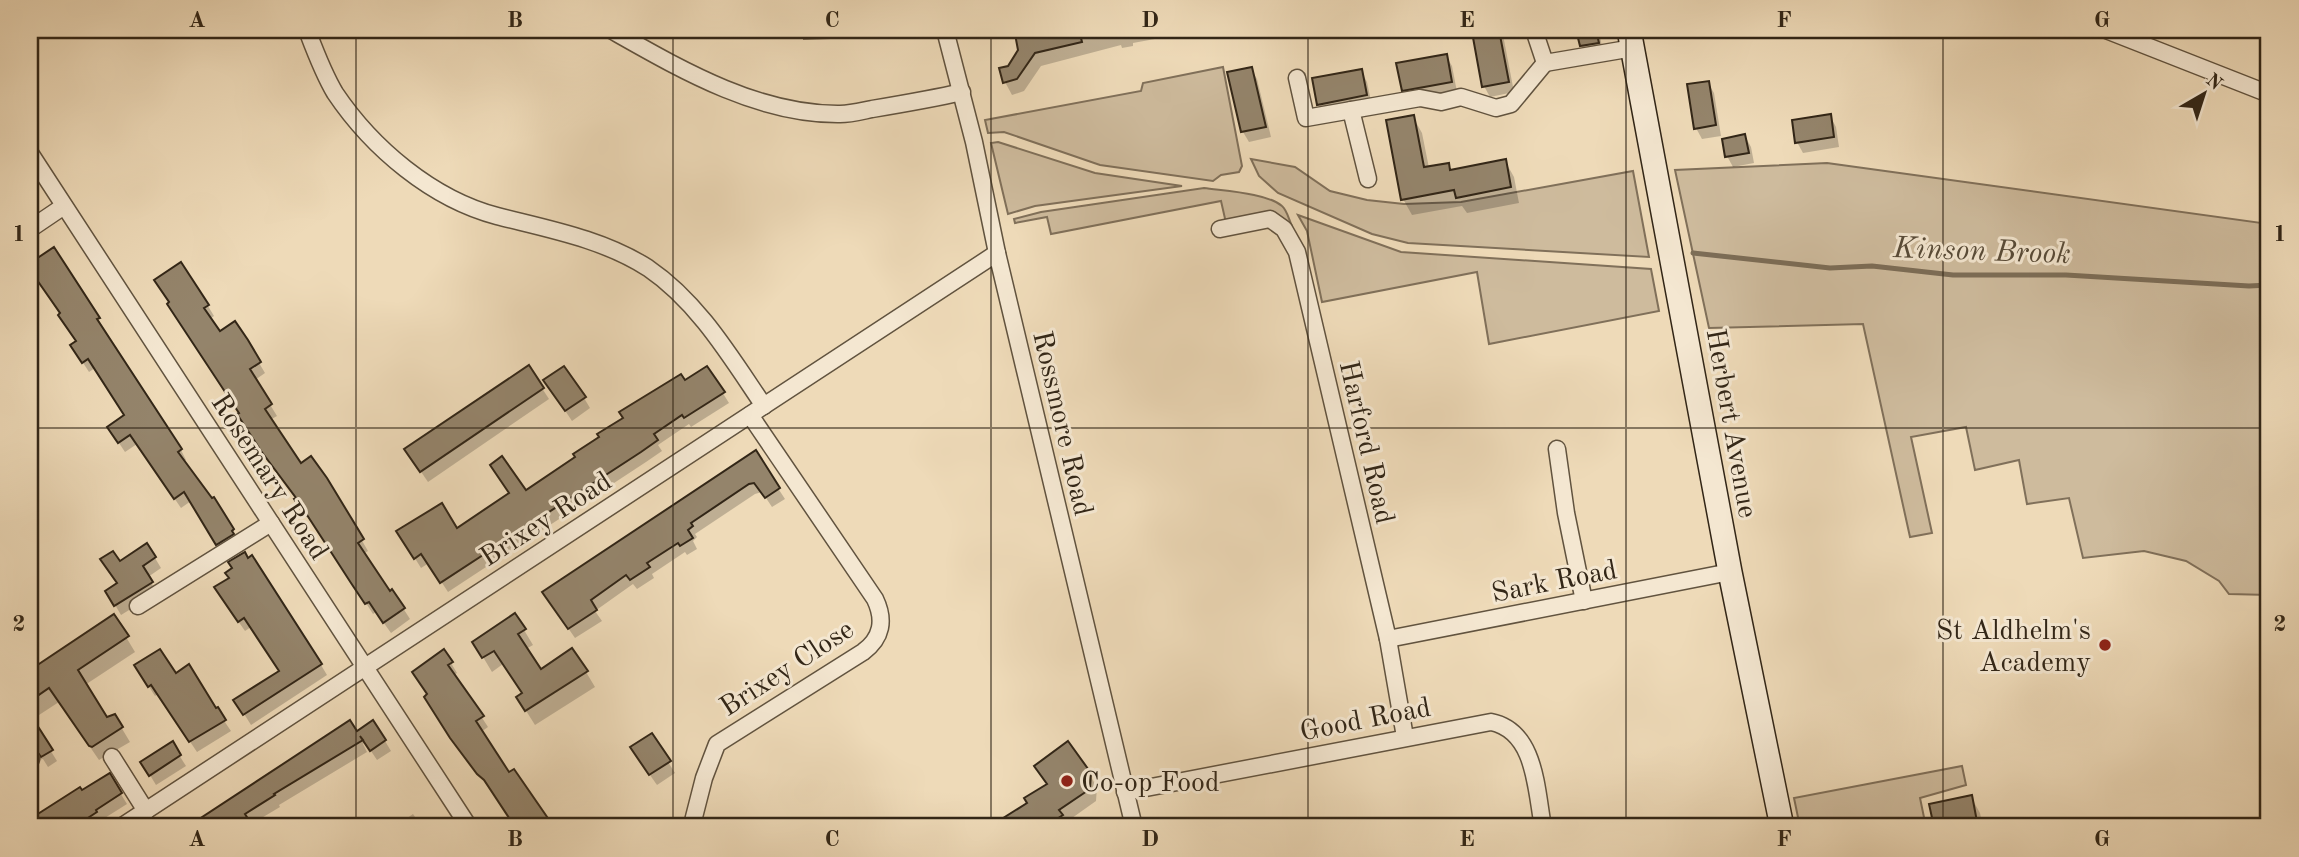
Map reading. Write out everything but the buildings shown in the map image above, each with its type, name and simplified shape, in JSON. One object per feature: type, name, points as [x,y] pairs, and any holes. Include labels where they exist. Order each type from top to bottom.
[{"type":"street","points":[[307,30],[335,92],[368,135],[416,176],[446,196],[472,207],[587,240],[648,268],[700,316],[717,337],[757,410]]},
{"type":"street","points":[[611,30],[668,62],[713,83],[761,101],[805,111],[842,114],[962,92]]},
{"type":"street","name":"Rossmore Road","points":[[945,30],[962,92],[997,253],[1134,827]]},
{"type":"street","points":[[1534,30],[1545,63]]},
{"type":"street","points":[[2106,30],[2269,94]]},
{"type":"street","points":[[1297,78],[1306,118],[1420,98],[1441,102],[1461,97],[1496,108],[1511,104],[1545,63],[1631,39]]},
{"type":"street","name":"Herbert Avenue","points":[[1631,39],[1730,572],[1782,827]]},
{"type":"street","points":[[1351,110],[1368,179]]},
{"type":"street","name":"Rosemary Road","points":[[30,153],[469,827]]},
{"type":"street","points":[[30,229],[64,206]]},
{"type":"street","name":"Harford Road","points":[[1220,229],[1270,219],[1284,229],[1297,251],[1388,639],[1405,737]]},
{"type":"street","name":"Brixey Road","points":[[121,827],[997,253]]},
{"type":"street","name":"Brixey Close","points":[[696,827],[693,821],[704,778],[717,744],[863,652],[876,639],[882,619],[875,599],[757,410]]},
{"type":"street","points":[[1557,449],[1566,513],[1584,601]]},
{"type":"street","points":[[138,606],[271,523]]},
{"type":"street","name":"Sark Road","points":[[1388,639],[1730,572]]},
{"type":"street","name":"Good Road","points":[[1125,792],[1491,722],[1507,727],[1516,734],[1527,751],[1543,827]]},
{"type":"street","points":[[112,757],[146,811]]},
{"type":"shaded area","points":[[804,30],[884,30],[885,36],[804,39]]},
{"type":"shaded area","points":[[1223,67],[1242,166],[1239,172],[1221,175],[1213,181],[1100,165],[1004,132],[988,133],[985,120],[1141,91],[1143,83]]},
{"type":"shaded area","points":[[998,142],[1095,173],[1182,186],[1035,206],[1008,214],[991,143]]},
{"type":"shaded area","points":[[1251,159],[1295,167],[1330,191],[1367,200],[1404,204],[1461,202],[1633,171],[1649,257],[1408,243],[1372,234],[1278,193],[1259,176]]},
{"type":"shaded area","points":[[1827,163],[2269,224],[2269,595],[2229,594],[2219,581],[2186,561],[2144,551],[2083,558],[2069,498],[2027,504],[2019,460],[1975,470],[1966,427],[1911,437],[1932,533],[1910,537],[1863,324],[1709,328],[1675,170]]},
{"type":"shaded area","points":[[1204,188],[1266,198],[1284,208],[1292,226],[1285,220],[1226,223],[1221,201],[1051,234],[1047,217],[1015,223],[1014,219],[1041,212]]},
{"type":"shaded area","points":[[1298,215],[1401,252],[1651,269],[1659,311],[1489,344],[1477,272],[1322,302],[1307,231]]},
{"type":"shaded area","points":[[1962,766],[1966,785],[1920,798],[1926,827],[1800,827],[1794,798]]},
{"type":"waterway","name":"Kinson Brook","points":[[1693,253],[1830,268],[1872,266],[1953,275],[2066,275],[2269,285]]},
{"type":"place","name":"St Aldhelm's Academy","points":[[2105,645]]},
{"type":"place","name":"Co-op Food","points":[[1067,781]]}]
